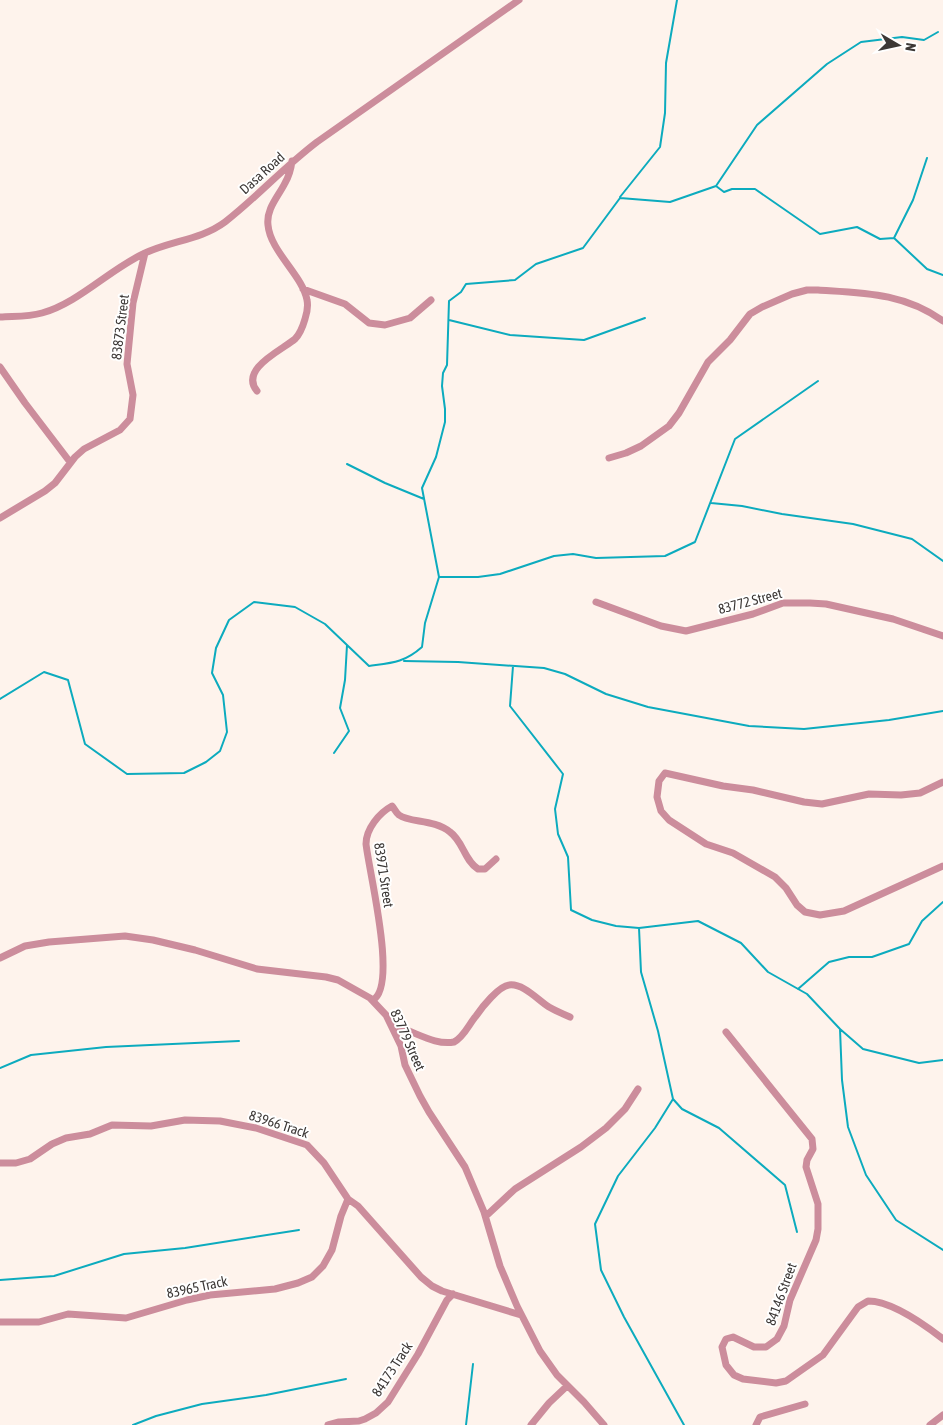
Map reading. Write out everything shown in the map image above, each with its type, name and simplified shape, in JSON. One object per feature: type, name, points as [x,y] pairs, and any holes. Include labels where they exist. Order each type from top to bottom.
[{"type":"street","name":"Dasa Road","points":[[0,317],[21,316],[48,311],[83,292],[112,271],[145,253],[201,235],[224,223],[292,161],[410,75],[518,0]]},
{"type":"street","points":[[258,391],[253,386],[252,380],[257,368],[296,337],[302,329],[306,317],[307,300],[282,256],[268,224],[269,212],[290,174],[292,161]]},
{"type":"street","name":"83873 Street","points":[[0,518],[45,491],[84,449],[120,430],[130,419],[133,395],[127,364],[133,302],[145,253]]},
{"type":"street","points":[[302,289],[345,304],[368,323],[385,325],[410,318],[431,300]]},
{"type":"street","points":[[609,458],[631,451],[664,431],[679,413],[706,364],[730,340],[746,318],[757,309],[792,294],[812,290],[886,296],[918,305],[943,321]]},
{"type":"street","points":[[0,367],[70,462]]},
{"type":"street","name":"83772 Street","points":[[596,602],[661,626],[686,631],[753,614],[783,604],[796,602],[826,604],[893,619],[943,636]]},
{"type":"street","points":[[943,782],[920,793],[901,795],[869,794],[822,804],[804,802],[665,773],[659,781],[657,797],[661,811],[669,820],[706,844],[733,853],[775,877],[786,888],[800,909],[813,914],[844,911],[943,866]]},
{"type":"street","name":"83971 Street","points":[[373,1000],[375,1000],[380,992],[383,971],[381,938],[366,844],[367,833],[373,824],[392,806],[402,816],[432,822],[450,831],[460,842],[470,862],[478,869],[485,869],[496,859]]},
{"type":"street","name":"83779 Street","points":[[0,958],[25,946],[49,942],[125,936],[153,940],[195,950],[257,970],[326,977],[338,980],[373,1000],[386,1015],[392,1026],[401,1046],[405,1065],[420,1096],[465,1167],[486,1216],[500,1266],[544,1359],[604,1425]]},
{"type":"street","points":[[392,1026],[434,1040],[454,1042],[460,1038],[482,1007],[507,985],[521,987],[549,1007],[570,1017]]},
{"type":"street","name":"84146 Street","points":[[726,1032],[812,1139],[814,1146],[807,1160],[806,1168],[818,1204],[819,1218],[816,1240],[790,1300],[781,1333],[769,1346],[762,1348],[754,1347],[738,1338],[726,1339],[723,1344],[723,1353],[729,1370],[734,1375],[743,1379],[776,1383],[786,1381],[823,1355],[858,1307],[868,1301],[886,1304],[932,1330],[943,1339]]},
{"type":"street","points":[[486,1216],[514,1189],[581,1147],[606,1128],[625,1109],[638,1089]]},
{"type":"street","name":"83966 Track","points":[[0,1163],[16,1163],[30,1159],[52,1144],[66,1138],[90,1134],[112,1125],[151,1126],[185,1120],[220,1121],[256,1128],[307,1145],[324,1163],[348,1199],[358,1206],[421,1277],[432,1286],[522,1315]]},
{"type":"street","name":"83965 Track","points":[[0,1322],[39,1322],[68,1314],[126,1318],[210,1295],[275,1289],[298,1283],[312,1277],[324,1266],[332,1250],[341,1216],[348,1199]]},
{"type":"street","name":"84173 Track","points":[[328,1425],[339,1422],[356,1423],[376,1413],[388,1402],[418,1354],[447,1300],[453,1294]]},
{"type":"street","points":[[531,1425],[549,1402],[567,1386]]},
{"type":"street","points":[[756,1425],[760,1417],[805,1404]]},
{"type":"street","points":[[930,1425],[943,1415]]},
{"type":"waterway","points":[[620,197],[660,147],[665,113],[666,63],[677,0]]},
{"type":"waterway","points":[[716,186],[757,125],[827,64],[861,42],[902,37],[924,40],[938,32]]},
{"type":"waterway","points":[[894,238],[913,200],[927,158]]},
{"type":"waterway","points":[[0,699],[44,672],[68,680],[85,744],[127,774],[184,773],[206,762],[220,751],[227,732],[223,695],[212,673],[216,648],[229,620],[254,602],[295,607],[325,624],[369,666],[403,659],[422,647],[425,623],[439,577],[422,488],[436,457],[445,422],[442,386],[443,373],[447,365],[449,301],[461,292],[466,284],[515,280],[536,264],[583,248],[620,198],[670,202],[716,186],[724,192],[732,189],[755,189],[820,234],[857,227],[880,239],[894,238],[927,269],[943,275]]},
{"type":"waterway","points":[[449,320],[510,335],[584,340],[645,318]]},
{"type":"waterway","points":[[439,577],[478,577],[500,574],[554,556],[573,554],[596,558],[665,556],[695,542],[735,439],[818,381]]},
{"type":"waterway","points":[[347,464],[385,483],[424,499]]},
{"type":"waterway","points":[[711,503],[742,506],[853,524],[912,539],[943,561]]},
{"type":"waterway","points":[[334,753],[349,731],[340,708],[345,680],[347,645]]},
{"type":"waterway","points":[[404,661],[458,662],[544,668],[565,674],[606,694],[648,707],[749,726],[804,729],[889,720],[943,711]]},
{"type":"waterway","points":[[513,666],[510,706],[563,774],[555,809],[558,834],[568,857],[571,910],[592,920],[616,926],[639,928],[698,921],[741,943],[768,972],[807,994],[840,1029],[863,1049],[919,1063],[943,1060]]},
{"type":"waterway","points":[[798,989],[829,962],[849,957],[872,957],[909,944],[922,921],[943,902]]},
{"type":"waterway","points":[[639,928],[641,972],[658,1031],[673,1099],[655,1128],[618,1176],[595,1224],[601,1270],[624,1317],[684,1425]]},
{"type":"waterway","points":[[840,1029],[842,1080],[848,1127],[866,1175],[896,1220],[943,1250]]},
{"type":"waterway","points":[[0,1068],[31,1055],[106,1047],[239,1041]]},
{"type":"waterway","points":[[673,1099],[682,1109],[719,1128],[785,1185],[797,1232]]},
{"type":"waterway","points":[[0,1280],[54,1276],[124,1254],[185,1248],[299,1230]]},
{"type":"waterway","points":[[466,1425],[473,1364]]},
{"type":"waterway","points":[[133,1425],[156,1416],[202,1404],[266,1395],[346,1379]]}]
